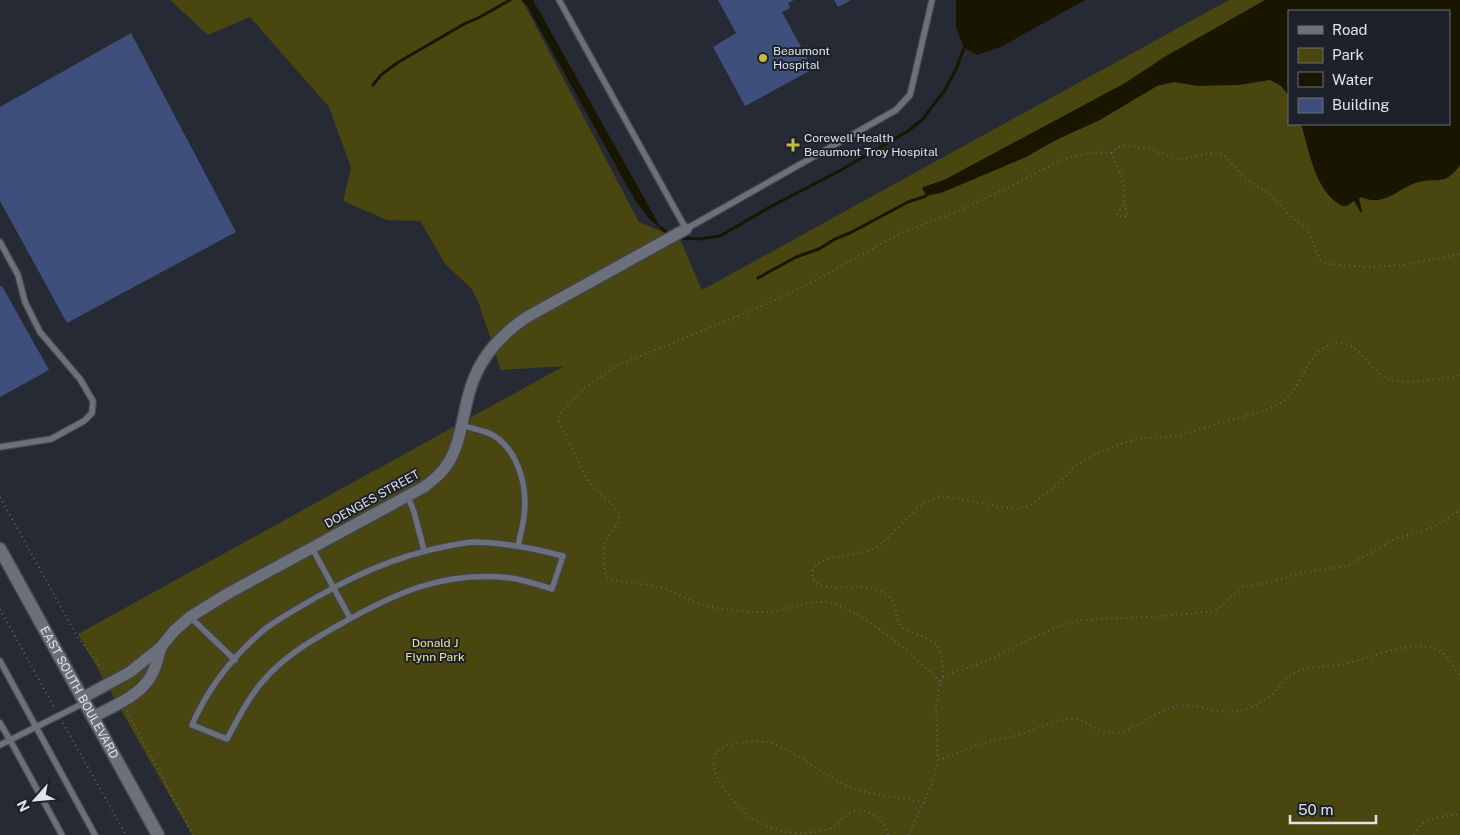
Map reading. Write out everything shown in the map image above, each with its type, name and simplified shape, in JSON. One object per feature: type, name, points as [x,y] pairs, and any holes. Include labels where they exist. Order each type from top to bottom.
[{"type":"street","name":"DOENGES STREET","points":[[84,700],[130,672],[161,647],[174,631],[190,617],[228,594],[424,487],[445,468],[452,456],[469,392],[478,369],[496,343],[511,328],[526,317],[686,229]]},
{"type":"street","name":"EAST SOUTH BOULEVARD","points":[[0,549],[158,835]]},
{"type":"street","name":"DOENGES STREET","points":[[93,717],[122,702],[138,692],[146,684],[154,671],[161,647]]},
{"type":"lane","points":[[559,0],[686,229],[896,110],[910,95],[932,0]]},
{"type":"lane","points":[[0,242],[18,275],[25,302],[35,324],[80,379],[91,397],[94,407],[92,413],[84,421],[51,439],[0,447]]},
{"type":"lane","points":[[461,425],[490,434],[505,446],[518,464],[524,488],[524,514],[518,546]]},
{"type":"lane","points":[[408,497],[424,550]]},
{"type":"lane","points":[[471,542],[494,542],[518,546],[563,556],[552,589],[513,578],[484,576],[458,578],[412,588],[384,599],[350,618],[302,646],[279,663],[251,697],[227,739],[192,726],[200,707],[214,684],[234,660],[266,628],[333,587],[390,560],[424,550],[471,542]]},
{"type":"lane","points":[[312,548],[350,618]]},
{"type":"lane","points":[[190,617],[234,660]]},
{"type":"lane","points":[[0,661],[95,835]]},
{"type":"lane","points":[[0,745],[84,700]]},
{"type":"lane","points":[[0,723],[62,835]]},
{"type":"path","points":[[940,682],[910,653],[852,611],[836,604],[824,602],[793,606],[768,613],[710,607],[666,589],[606,576],[603,548],[619,521],[620,515],[617,509],[593,489],[559,422],[558,416],[585,388],[616,366],[741,315],[799,288],[905,231],[949,215],[1062,160],[1095,152],[1111,153],[1117,148],[1126,145],[1149,149],[1180,160],[1216,152],[1224,155],[1247,180],[1269,193],[1293,219],[1307,228],[1318,255],[1322,261],[1330,264],[1366,267],[1405,265],[1460,254]]},
{"type":"path","points":[[1111,153],[1124,187],[1124,203],[1128,215],[1126,217],[1118,216],[1117,214],[1124,203]]},
{"type":"path","points":[[909,835],[924,803],[938,760],[936,709],[940,682],[943,677],[942,653],[938,646],[930,639],[903,628],[890,596],[871,588],[828,587],[820,586],[814,582],[812,576],[817,564],[842,555],[866,552],[880,546],[920,506],[933,498],[950,497],[1015,509],[1031,504],[1085,460],[1122,443],[1138,439],[1177,436],[1269,409],[1280,404],[1290,395],[1312,360],[1324,348],[1333,344],[1346,343],[1356,348],[1374,368],[1388,378],[1399,382],[1449,378],[1460,374]]},
{"type":"path","points":[[0,497],[78,638],[113,682]]},
{"type":"path","points":[[943,677],[987,661],[1042,633],[1078,620],[1170,615],[1208,612],[1218,609],[1241,587],[1270,582],[1305,572],[1346,566],[1395,540],[1434,527],[1460,510]]},
{"type":"path","points":[[0,609],[54,707]]},
{"type":"path","points":[[938,760],[954,756],[983,743],[1013,736],[1070,718],[1082,720],[1104,733],[1113,734],[1132,728],[1174,707],[1186,705],[1200,706],[1228,713],[1241,711],[1266,699],[1288,677],[1296,672],[1344,664],[1388,651],[1416,647],[1436,648],[1443,653],[1460,676]]},
{"type":"path","points":[[122,702],[193,835]]},
{"type":"path","points":[[64,725],[126,835]]},
{"type":"path","points":[[888,835],[886,826],[880,819],[865,811],[851,812],[833,827],[812,832],[795,834],[762,824],[751,818],[732,800],[717,777],[713,762],[714,756],[717,750],[734,744],[768,742],[788,751],[844,785],[867,793],[924,803]]},
{"type":"path","points":[[1414,835],[1421,824],[1460,814]]},
{"type":"green space","name":"Donald J Flynn Park","points":[[170,0],[522,0],[639,222],[680,239],[702,290],[1229,0],[1460,0],[1460,835],[192,835],[78,634],[564,366],[501,370],[479,304],[472,289],[446,265],[420,221],[387,220],[343,201],[351,168],[329,107],[250,17],[208,35]]},
{"type":"water","points":[[521,0],[533,0],[661,228],[650,220],[635,200],[527,6]]},
{"type":"water","points":[[956,0],[1085,0],[1001,47],[977,55],[964,48],[956,27]]},
{"type":"water","points":[[1265,0],[1460,0],[1460,165],[1449,177],[1415,183],[1389,197],[1369,200],[1361,197],[1359,199],[1361,213],[1354,201],[1347,206],[1342,206],[1333,199],[1325,190],[1314,170],[1301,125],[1450,125],[1450,10],[1288,10],[1288,95],[1281,86],[1270,80],[1239,85],[1197,86],[1174,82],[1157,86],[1100,120],[1056,140],[1026,157],[941,193],[926,196],[923,187],[944,180],[1125,83],[1166,56]]},
{"type":"building","name":"Beaumont Hospital","points":[[718,0],[794,0],[788,3],[790,8],[782,12],[813,69],[745,106],[713,47],[736,33]]},
{"type":"building","points":[[834,0],[851,0],[838,7]]},
{"type":"building","points":[[131,33],[236,232],[67,323],[0,201],[0,107]]},
{"type":"building","points":[[2,286],[49,370],[0,397],[0,287]]},
{"type":"waterway","points":[[373,85],[381,75],[397,63],[510,0]]},
{"type":"waterway","points":[[678,238],[699,239],[720,236],[908,131],[922,120],[945,90],[964,48]]},
{"type":"waterway","points":[[758,278],[796,257],[819,249],[908,202],[926,196]]},
{"type":"waterway","points":[[661,228],[670,235]]},
{"type":"place","name":"Beaumont Hospital","points":[[763,58]]},
{"type":"place","name":"Corewell Health Beaumont Troy Hospital","points":[[793,145]]}]
